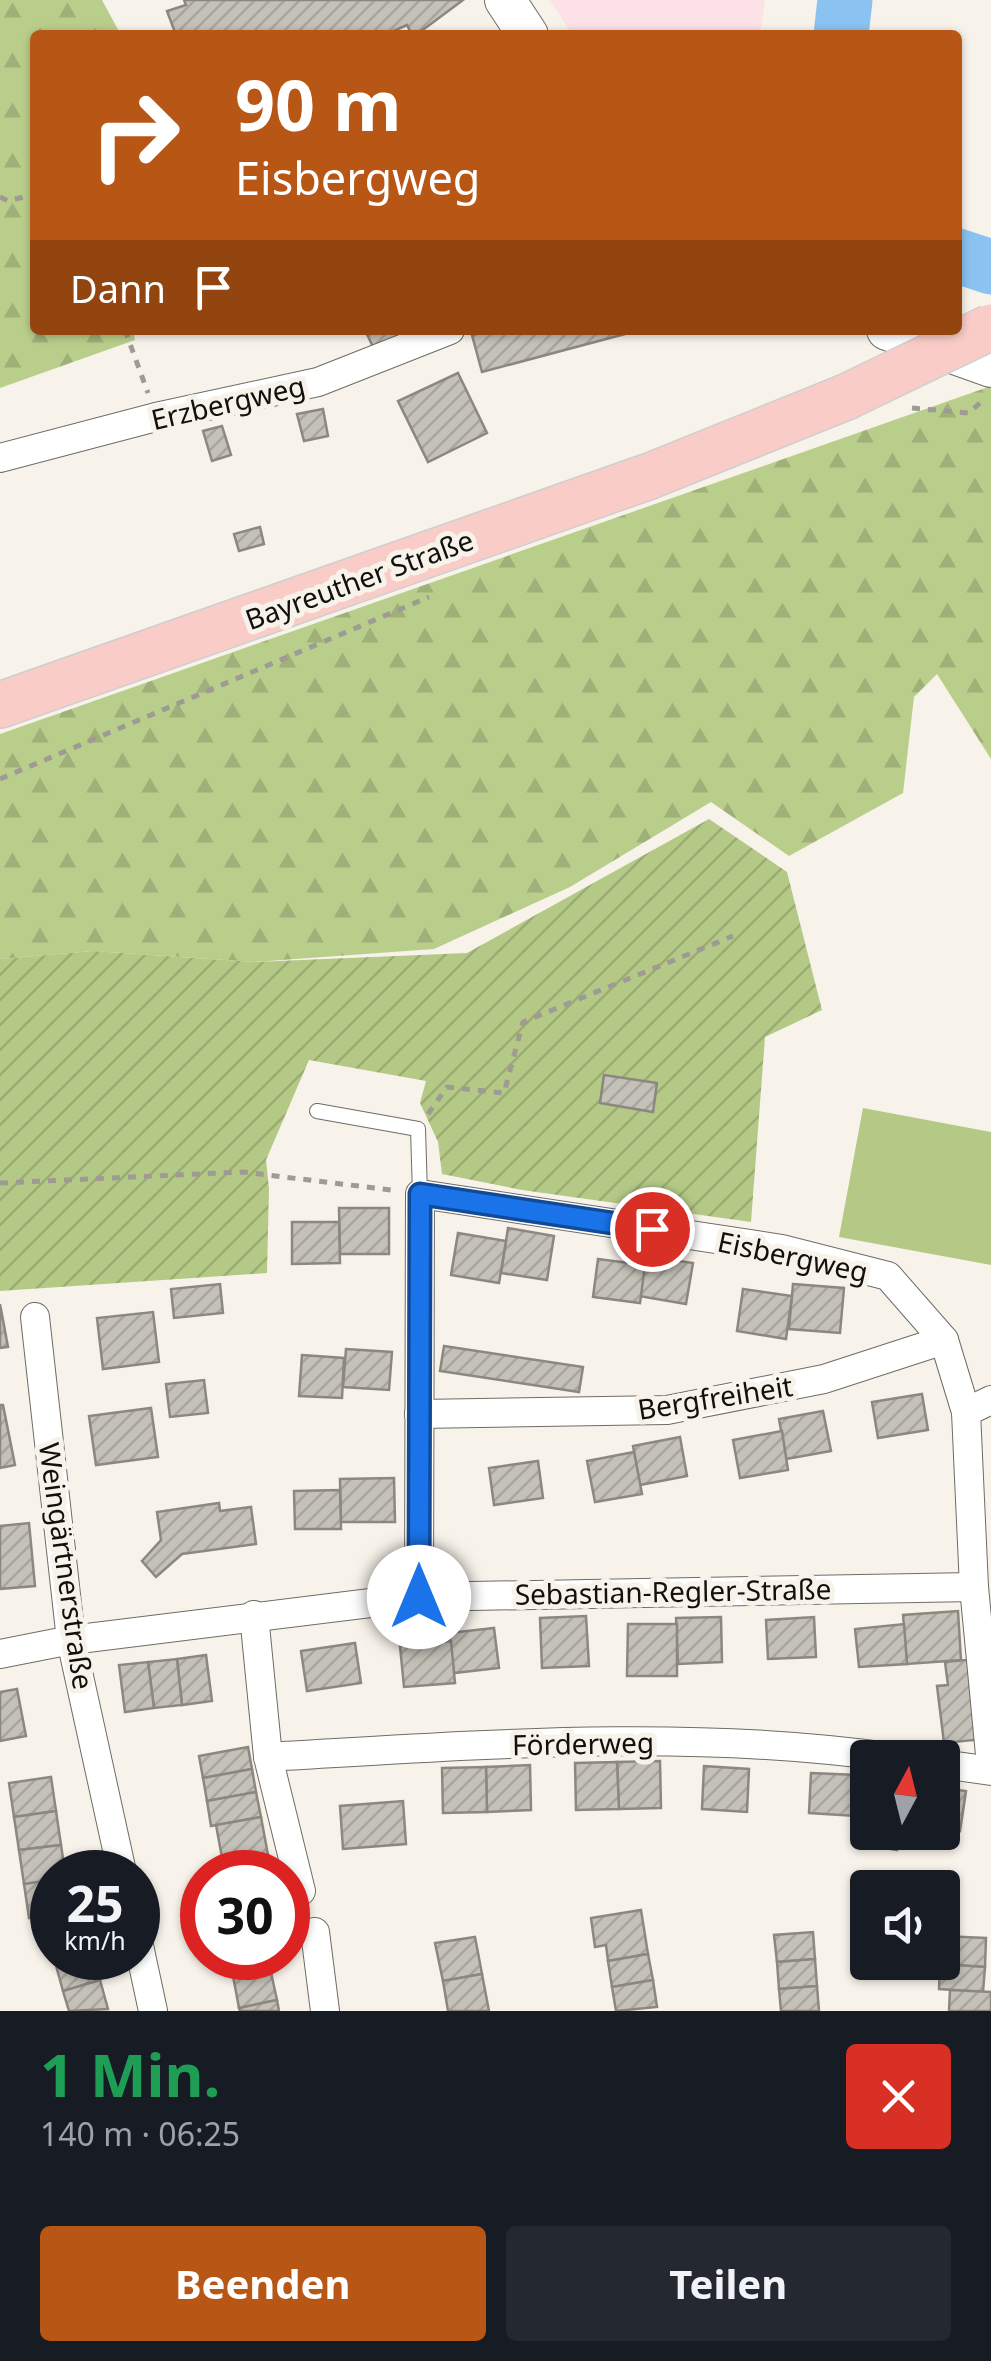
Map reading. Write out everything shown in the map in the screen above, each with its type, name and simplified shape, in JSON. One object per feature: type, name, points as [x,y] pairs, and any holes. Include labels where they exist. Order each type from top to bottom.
[{"type":"main road","points":[[505,0],[525,30]]},
{"type":"main road","name":"Bayreuther Straße","points":[[0,705],[717,449],[846,397],[991,327]]},
{"type":"main road","points":[[901,335],[991,367]]},
{"type":"street","name":"Erzbergweg","points":[[0,458],[156,417],[318,382],[437,335]]},
{"type":"street","name":"Eisbergweg","points":[[420,1194],[782,1249],[888,1276],[944,1340],[978,1406],[974,1587],[991,1768]]},
{"type":"street","points":[[419,1597],[420,1194]]},
{"type":"street","name":"Weingärtnerstraße","points":[[35,1316],[72,1640],[117,1850]]},
{"type":"street","name":"Bergfreiheit","points":[[419,1414],[667,1410],[824,1379],[944,1340]]},
{"type":"street","name":"Sebastian-Regler-Straße","points":[[0,1654],[254,1615],[419,1597],[974,1587]]},
{"type":"street","points":[[254,1615],[268,1757],[291,1850]]},
{"type":"street","name":"Förderweg","points":[[268,1757],[595,1739],[813,1746],[850,1751]]},
{"type":"street","points":[[960,1765],[991,1768]]},
{"type":"street","points":[[315,1932],[325,2011]]},
{"type":"street","points":[[146,1980],[153,2011]]},
{"type":"lane","points":[[318,1111],[418,1129],[420,1194]]},
{"type":"path","points":[[0,197],[8,201],[30,195]]},
{"type":"path","points":[[127,335],[156,417]]},
{"type":"path","points":[[418,1129],[447,1087],[504,1093],[523,1022],[733,936]]},
{"type":"path","points":[[0,1183],[243,1172],[420,1194]]},
{"type":"shaded area","points":[[550,0],[765,0],[761,30],[569,30]]},
{"type":"green space","points":[[0,0],[102,0],[118,30],[30,30],[30,335],[134,335],[135,340],[0,388]]},
{"type":"green space","points":[[991,386],[991,759],[937,674],[914,697],[903,793],[789,856],[711,802],[570,887],[434,949],[254,962],[93,951],[0,959],[0,734]]},
{"type":"green space","points":[[709,819],[787,872],[822,1010],[765,1037],[751,1222],[522,1190],[442,1174],[438,1142],[420,1103],[426,1081],[309,1060],[266,1160],[267,1273],[0,1291],[0,959],[93,951],[254,962],[467,953]]},
{"type":"green space","points":[[863,1108],[991,1132],[991,1265],[839,1237]]},
{"type":"building","points":[[184,0],[463,0],[423,30],[410,30],[407,25],[396,30],[174,30],[167,11],[186,5]]},
{"type":"building","points":[[367,335],[405,335],[374,349]]},
{"type":"building","points":[[472,335],[621,335],[482,372]]},
{"type":"building","points":[[458,373],[487,433],[428,462],[398,401]]},
{"type":"building","points":[[323,409],[328,436],[304,441],[297,414]]},
{"type":"building","points":[[222,426],[231,455],[212,461],[203,431]]},
{"type":"building","points":[[260,527],[264,544],[239,551],[234,534]]},
{"type":"building","points":[[604,1075],[657,1083],[653,1112],[600,1103]]},
{"type":"building","points":[[339,1208],[389,1208],[389,1254],[340,1254]]},
{"type":"building","points":[[292,1222],[339,1222],[340,1263],[292,1264]]},
{"type":"building","points":[[508,1228],[554,1236],[547,1280],[501,1273]]},
{"type":"building","points":[[458,1233],[506,1241],[499,1283],[451,1275]]},
{"type":"building","points":[[646,1256],[693,1263],[686,1304],[639,1296]]},
{"type":"building","points":[[598,1259],[645,1265],[640,1303],[593,1297]]},
{"type":"building","points":[[220,1284],[223,1313],[174,1318],[171,1289]]},
{"type":"building","points":[[793,1284],[844,1288],[840,1333],[789,1329]]},
{"type":"building","points":[[743,1289],[792,1296],[786,1339],[737,1331]]},
{"type":"building","points":[[0,1304],[8,1347],[0,1348]]},
{"type":"building","points":[[153,1312],[159,1362],[103,1369],[97,1318]]},
{"type":"building","points":[[444,1346],[583,1367],[579,1392],[440,1371]]},
{"type":"building","points":[[346,1349],[392,1352],[389,1390],[343,1387]]},
{"type":"building","points":[[302,1355],[344,1358],[342,1398],[299,1396]]},
{"type":"building","points":[[204,1380],[208,1413],[170,1417],[166,1384]]},
{"type":"building","points":[[922,1394],[928,1430],[878,1438],[872,1402]]},
{"type":"building","points":[[0,1405],[15,1465],[0,1468]]},
{"type":"building","points":[[151,1408],[158,1457],[96,1465],[89,1416]]},
{"type":"building","points":[[823,1411],[831,1451],[786,1459],[779,1419]]},
{"type":"building","points":[[782,1431],[788,1470],[740,1478],[733,1440]]},
{"type":"building","points":[[680,1437],[687,1476],[640,1485],[633,1446]]},
{"type":"building","points":[[634,1452],[642,1494],[595,1502],[587,1461]]},
{"type":"building","points":[[538,1461],[543,1498],[494,1505],[489,1468]]},
{"type":"building","points":[[394,1478],[395,1522],[341,1522],[340,1479]]},
{"type":"building","points":[[340,1490],[341,1529],[295,1529],[294,1491]]},
{"type":"building","points":[[219,1503],[220,1511],[251,1507],[256,1544],[182,1554],[156,1577],[142,1561],[161,1540],[157,1512]]},
{"type":"building","points":[[29,1523],[35,1586],[0,1589],[0,1526]]},
{"type":"building","points":[[958,1611],[961,1660],[907,1664],[903,1615]]},
{"type":"building","points":[[586,1616],[589,1666],[542,1668],[540,1618]]},
{"type":"building","points":[[721,1617],[722,1662],[678,1664],[676,1618]]},
{"type":"building","points":[[814,1617],[816,1657],[768,1659],[766,1620]]},
{"type":"building","points":[[628,1624],[677,1624],[677,1676],[627,1676]]},
{"type":"building","points":[[904,1624],[907,1664],[859,1667],[855,1629]]},
{"type":"building","points":[[494,1628],[499,1668],[454,1673],[449,1633]]},
{"type":"building","points":[[451,1641],[455,1683],[404,1687],[400,1646]]},
{"type":"building","points":[[355,1643],[361,1683],[307,1691],[301,1651]]},
{"type":"building","points":[[206,1655],[212,1701],[182,1705],[177,1659]]},
{"type":"building","points":[[177,1659],[182,1705],[154,1708],[148,1662]]},
{"type":"building","points":[[976,1659],[985,1739],[944,1740],[937,1686],[948,1685],[945,1662]]},
{"type":"building","points":[[148,1662],[154,1708],[125,1712],[119,1665]]},
{"type":"building","points":[[17,1689],[26,1736],[0,1741],[0,1692]]},
{"type":"building","points":[[248,1747],[252,1769],[203,1778],[199,1756]]},
{"type":"building","points":[[660,1761],[661,1808],[619,1809],[617,1762]]},
{"type":"building","points":[[617,1762],[619,1809],[576,1810],[575,1763]]},
{"type":"building","points":[[530,1765],[531,1810],[487,1812],[486,1767]]},
{"type":"building","points":[[704,1766],[749,1769],[747,1812],[702,1809]]},
{"type":"building","points":[[486,1767],[487,1812],[443,1813],[442,1768]]},
{"type":"building","points":[[252,1769],[256,1792],[207,1801],[203,1778]]},
{"type":"building","points":[[811,1773],[850,1775],[850,1816],[809,1813]]},
{"type":"building","points":[[51,1777],[56,1811],[14,1817],[9,1783]]},
{"type":"building","points":[[960,1790],[966,1791],[960,1831]]},
{"type":"building","points":[[256,1792],[261,1817],[211,1826],[207,1801]]},
{"type":"building","points":[[403,1801],[406,1844],[343,1849],[340,1806]]},
{"type":"building","points":[[56,1811],[61,1845],[19,1850],[14,1817]]},
{"type":"building","points":[[261,1817],[267,1850],[221,1850],[216,1825]]},
{"type":"building","points":[[61,1845],[62,1850],[30,1850],[30,1883],[24,1884],[19,1850]]},
{"type":"building","points":[[30,1883],[30,1918],[29,1918],[24,1884]]},
{"type":"building","points":[[641,1910],[648,1954],[608,1961],[606,1945],[595,1947],[591,1918]]},
{"type":"building","points":[[813,1932],[815,1959],[777,1962],[774,1935]]},
{"type":"building","points":[[475,1937],[482,1974],[443,1981],[435,1943]]},
{"type":"building","points":[[960,1937],[986,1938],[985,1967],[960,1965]]},
{"type":"building","points":[[648,1954],[653,1980],[612,1987],[608,1961]]},
{"type":"building","points":[[815,1959],[817,1986],[779,1989],[777,1962]]},
{"type":"building","points":[[960,1965],[985,1967],[983,1992],[939,1989],[939,1980],[960,1980]]},
{"type":"building","points":[[482,1974],[489,2011],[448,2011],[443,1981]]},
{"type":"building","points":[[60,1980],[100,1980],[63,1991]]},
{"type":"building","points":[[100,1980],[108,2009],[69,2011],[63,1991]]},
{"type":"building","points":[[234,1980],[273,1980],[277,2000],[239,2008]]},
{"type":"building","points":[[653,1980],[657,2007],[616,2011],[612,1987]]},
{"type":"building","points":[[817,1986],[819,2011],[781,2011],[779,1989]]},
{"type":"building","points":[[950,1990],[991,1992],[991,2011],[949,2011]]},
{"type":"building","points":[[277,2000],[279,2011],[239,2008]]},
{"type":"waterway","points":[[842,30],[845,0]]},
{"type":"waterway","points":[[962,257],[991,267]]},
{"type":"route","points":[[419,1597],[420,1194],[652,1229]]}]
